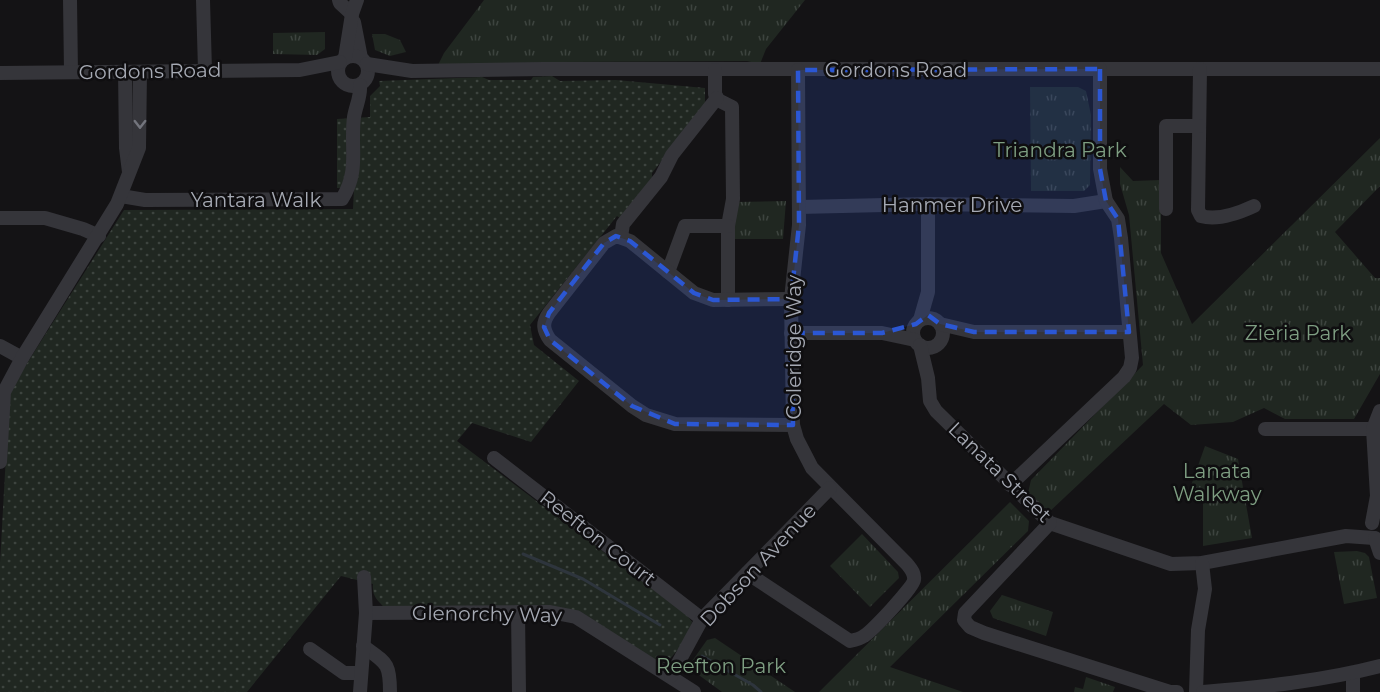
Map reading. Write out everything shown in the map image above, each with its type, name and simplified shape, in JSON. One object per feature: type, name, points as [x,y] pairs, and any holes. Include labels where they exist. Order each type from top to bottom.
[{"type":"street","points":[[70,0],[71,72]]},
{"type":"street","points":[[203,0],[205,70]]},
{"type":"street","points":[[339,0],[352,14],[368,72],[363,82],[350,86],[342,82],[337,70],[342,60],[352,14],[357,0]]},
{"type":"street","points":[[342,60],[353,56],[364,61]]},
{"type":"street","name":"Gordons Road","points":[[0,73],[300,70],[342,60]]},
{"type":"street","name":"Gordons Road","points":[[364,61],[412,71]]},
{"type":"street","name":"Gordons Road","points":[[363,82],[412,71],[544,69],[1380,69]]},
{"type":"street","points":[[1010,485],[1124,377],[1130,368],[1132,358],[1118,219],[1106,201],[1100,169],[1100,69]]},
{"type":"street","points":[[1200,69],[1198,210],[1201,216],[1207,218],[1241,212],[1254,206]]},
{"type":"street","name":"Gordons Road","points":[[300,70],[342,82]]},
{"type":"street","points":[[621,237],[623,224],[661,177],[672,155],[717,98],[715,70]]},
{"type":"street","name":"Coleridge Way","points":[[747,573],[850,641],[864,636],[903,597],[912,586],[914,579],[913,571],[812,468],[793,425],[791,299],[799,225],[798,70]]},
{"type":"street","points":[[125,72],[126,148],[129,174]]},
{"type":"street","points":[[0,462],[4,392],[22,358],[99,236],[121,196],[139,148],[140,72]]},
{"type":"street","name":"Yantara Walk","points":[[342,82],[354,116]]},
{"type":"street","name":"Yantara Walk","points":[[121,196],[145,200],[342,199],[352,180],[354,116],[363,82]]},
{"type":"street","points":[[717,98],[732,107],[733,199],[728,226],[728,300]]},
{"type":"street","points":[[1166,209],[1166,126],[1199,126]]},
{"type":"street","name":"Hanmer Drive","points":[[799,207],[928,204],[1074,206],[1106,201]]},
{"type":"street","points":[[917,343],[913,332],[928,292],[928,204]]},
{"type":"street","points":[[0,218],[45,218],[99,236]]},
{"type":"street","points":[[668,273],[685,226],[728,226]]},
{"type":"street","points":[[791,299],[728,300],[701,297],[630,241],[621,237],[609,238],[549,313],[544,327],[550,340],[632,406],[657,420],[675,424],[793,425]]},
{"type":"street","points":[[928,292],[943,333],[938,343]]},
{"type":"street","points":[[882,333],[928,318],[974,332],[1129,332]]},
{"type":"street","points":[[791,333],[882,333],[927,348],[974,332]]},
{"type":"street","name":"Lanata Street","points":[[917,343],[928,378],[930,401],[936,411],[1050,523],[1171,564],[1202,563],[1375,530]]},
{"type":"street","name":"Lanata Street","points":[[928,378],[938,343]]},
{"type":"street","points":[[0,346],[22,358]]},
{"type":"street","points":[[1380,411],[1373,429],[1379,499],[1375,530],[1380,553]]},
{"type":"street","points":[[1265,429],[1373,429]]},
{"type":"street","name":"Reefton Court","points":[[494,458],[702,619]]},
{"type":"street","name":"Dobson Avenue","points":[[671,676],[702,619],[830,488]]},
{"type":"street","points":[[1050,523],[965,613],[964,620],[970,627],[984,633],[1170,692],[1177,692]]},
{"type":"street","points":[[1196,692],[1197,630],[1205,589],[1202,563]]},
{"type":"street","points":[[360,692],[366,613],[364,577]]},
{"type":"street","points":[[518,612],[519,692]]},
{"type":"street","name":"Glenorchy Way","points":[[366,613],[550,612],[576,617],[694,692]]},
{"type":"street","points":[[363,646],[387,664],[390,675],[390,692]]},
{"type":"street","points":[[310,649],[344,674],[361,673]]},
{"type":"street","points":[[1203,692],[1236,691],[1353,673],[1380,666]]},
{"type":"street","points":[[1353,673],[1353,692]]},
{"type":"highlighted area","points":[[1100,69],[1100,169],[1106,201],[1118,219],[1129,332],[974,332],[940,324],[928,315],[916,324],[882,333],[791,333],[793,425],[675,424],[632,406],[550,340],[544,327],[549,313],[604,243],[616,236],[630,241],[694,293],[713,300],[791,299],[799,225],[798,70]]},
{"type":"green space","points":[[484,0],[805,0],[766,49],[760,64],[747,61],[559,62],[553,65],[437,67],[444,53]]},
{"type":"green space","points":[[325,32],[325,49],[317,55],[273,54],[273,33]]},
{"type":"green space","points":[[372,34],[385,34],[400,40],[406,52],[390,56],[375,50]]},
{"type":"green space","points":[[552,76],[560,81],[616,80],[705,88],[705,106],[652,173],[652,181],[621,219],[617,216],[530,325],[534,345],[579,381],[531,442],[472,423],[457,441],[687,615],[692,622],[690,628],[682,644],[670,659],[666,663],[654,660],[576,611],[385,608],[374,595],[373,584],[341,576],[247,692],[0,692],[0,563],[9,401],[12,387],[124,210],[353,209],[354,188],[337,188],[337,119],[370,117],[370,96],[380,86],[379,81],[482,77],[489,80],[531,80],[533,77]]},
{"type":"green space","name":"Triandra Park","points":[[1030,87],[1078,87],[1086,91],[1091,115],[1090,185],[1084,191],[1031,191]]},
{"type":"green space","name":"Zieria Park","points":[[1380,138],[1380,186],[1335,232],[1375,278],[1380,278],[1380,374],[1354,419],[1285,419],[1264,408],[1233,422],[1191,425],[1164,404],[1048,513],[1028,493],[1031,480],[1143,365],[1129,215],[1120,184],[1120,167],[1133,181],[1161,180],[1161,253],[1192,324]]},
{"type":"green space","points":[[786,201],[783,239],[733,239],[737,202]]},
{"type":"green space","name":"Lanata Walkway","points":[[1205,446],[1238,459],[1252,538],[1203,546],[1203,503],[1187,497]]},
{"type":"green space","points":[[1010,502],[1029,521],[1028,531],[890,667],[963,692],[819,692]]},
{"type":"green space","points":[[862,534],[898,572],[899,578],[870,607],[830,566]]},
{"type":"green space","points":[[1357,551],[1369,557],[1377,598],[1344,604],[1334,552]]},
{"type":"green space","points":[[1002,595],[1053,612],[1046,636],[993,618],[990,611]]},
{"type":"green space","name":"Reefton Park","points":[[715,638],[795,692],[722,692],[692,670],[690,664],[707,640]]},
{"type":"green space","points":[[1086,677],[1115,687],[1113,692],[1074,692],[1075,687],[1083,689]]},
{"type":"waterway","points":[[523,554],[583,579],[660,625]]},
{"type":"waterway","points":[[702,656],[753,685],[761,692]]}]
